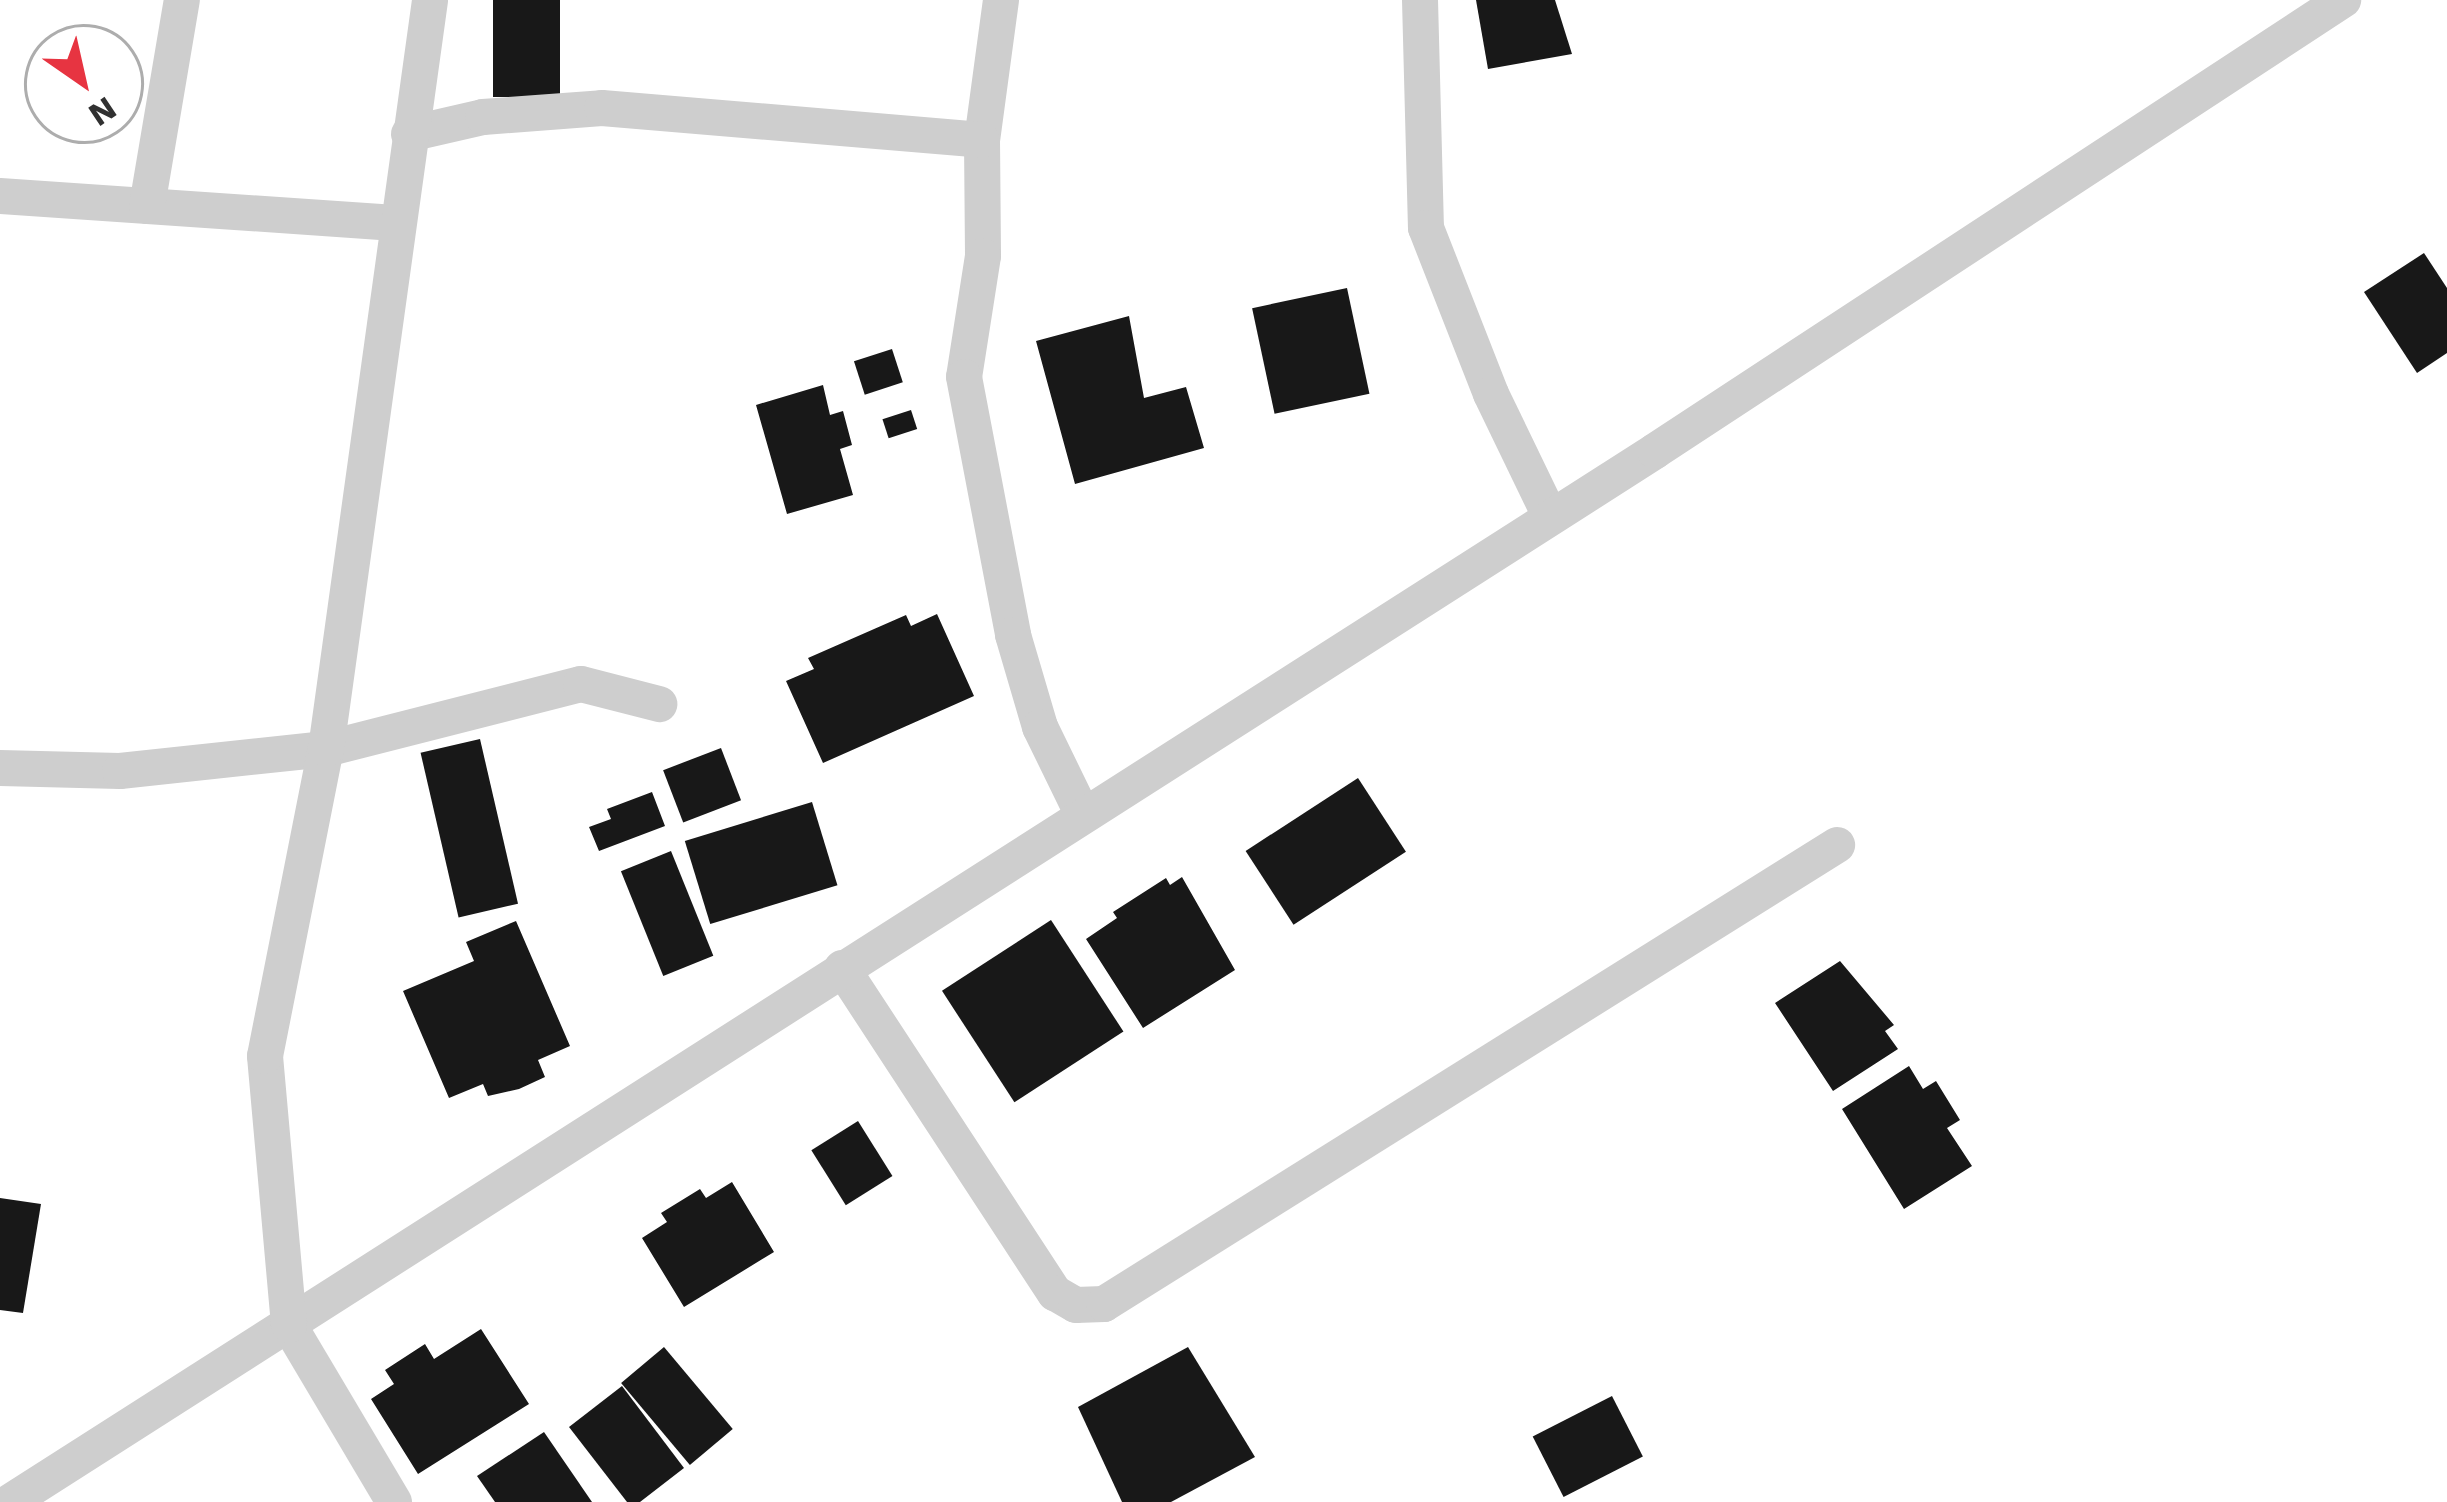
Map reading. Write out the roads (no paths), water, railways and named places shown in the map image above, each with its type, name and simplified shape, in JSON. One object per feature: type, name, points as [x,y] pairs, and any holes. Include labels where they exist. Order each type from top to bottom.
[{"type":"street","points":[[147,206],[182,0]]},
{"type":"street","points":[[394,1502],[289,1325],[265,1056],[326,749],[394,223],[430,0]]},
{"type":"street","points":[[1001,0],[982,140],[982,256],[964,376],[973,446],[1040,728],[1084,815]]},
{"type":"street","points":[[1420,0],[1426,228],[1491,394],[1549,514]]},
{"type":"street","points":[[10,1502],[1084,815],[2343,0]]},
{"type":"street","points":[[409,134],[483,117],[602,108],[982,140]]},
{"type":"street","points":[[0,196],[394,223]]},
{"type":"street","points":[[0,768],[120,771],[326,749],[581,684],[659,704]]},
{"type":"street","points":[[842,968],[1055,1292],[1076,1305],[1104,1304],[1837,845]]}]
